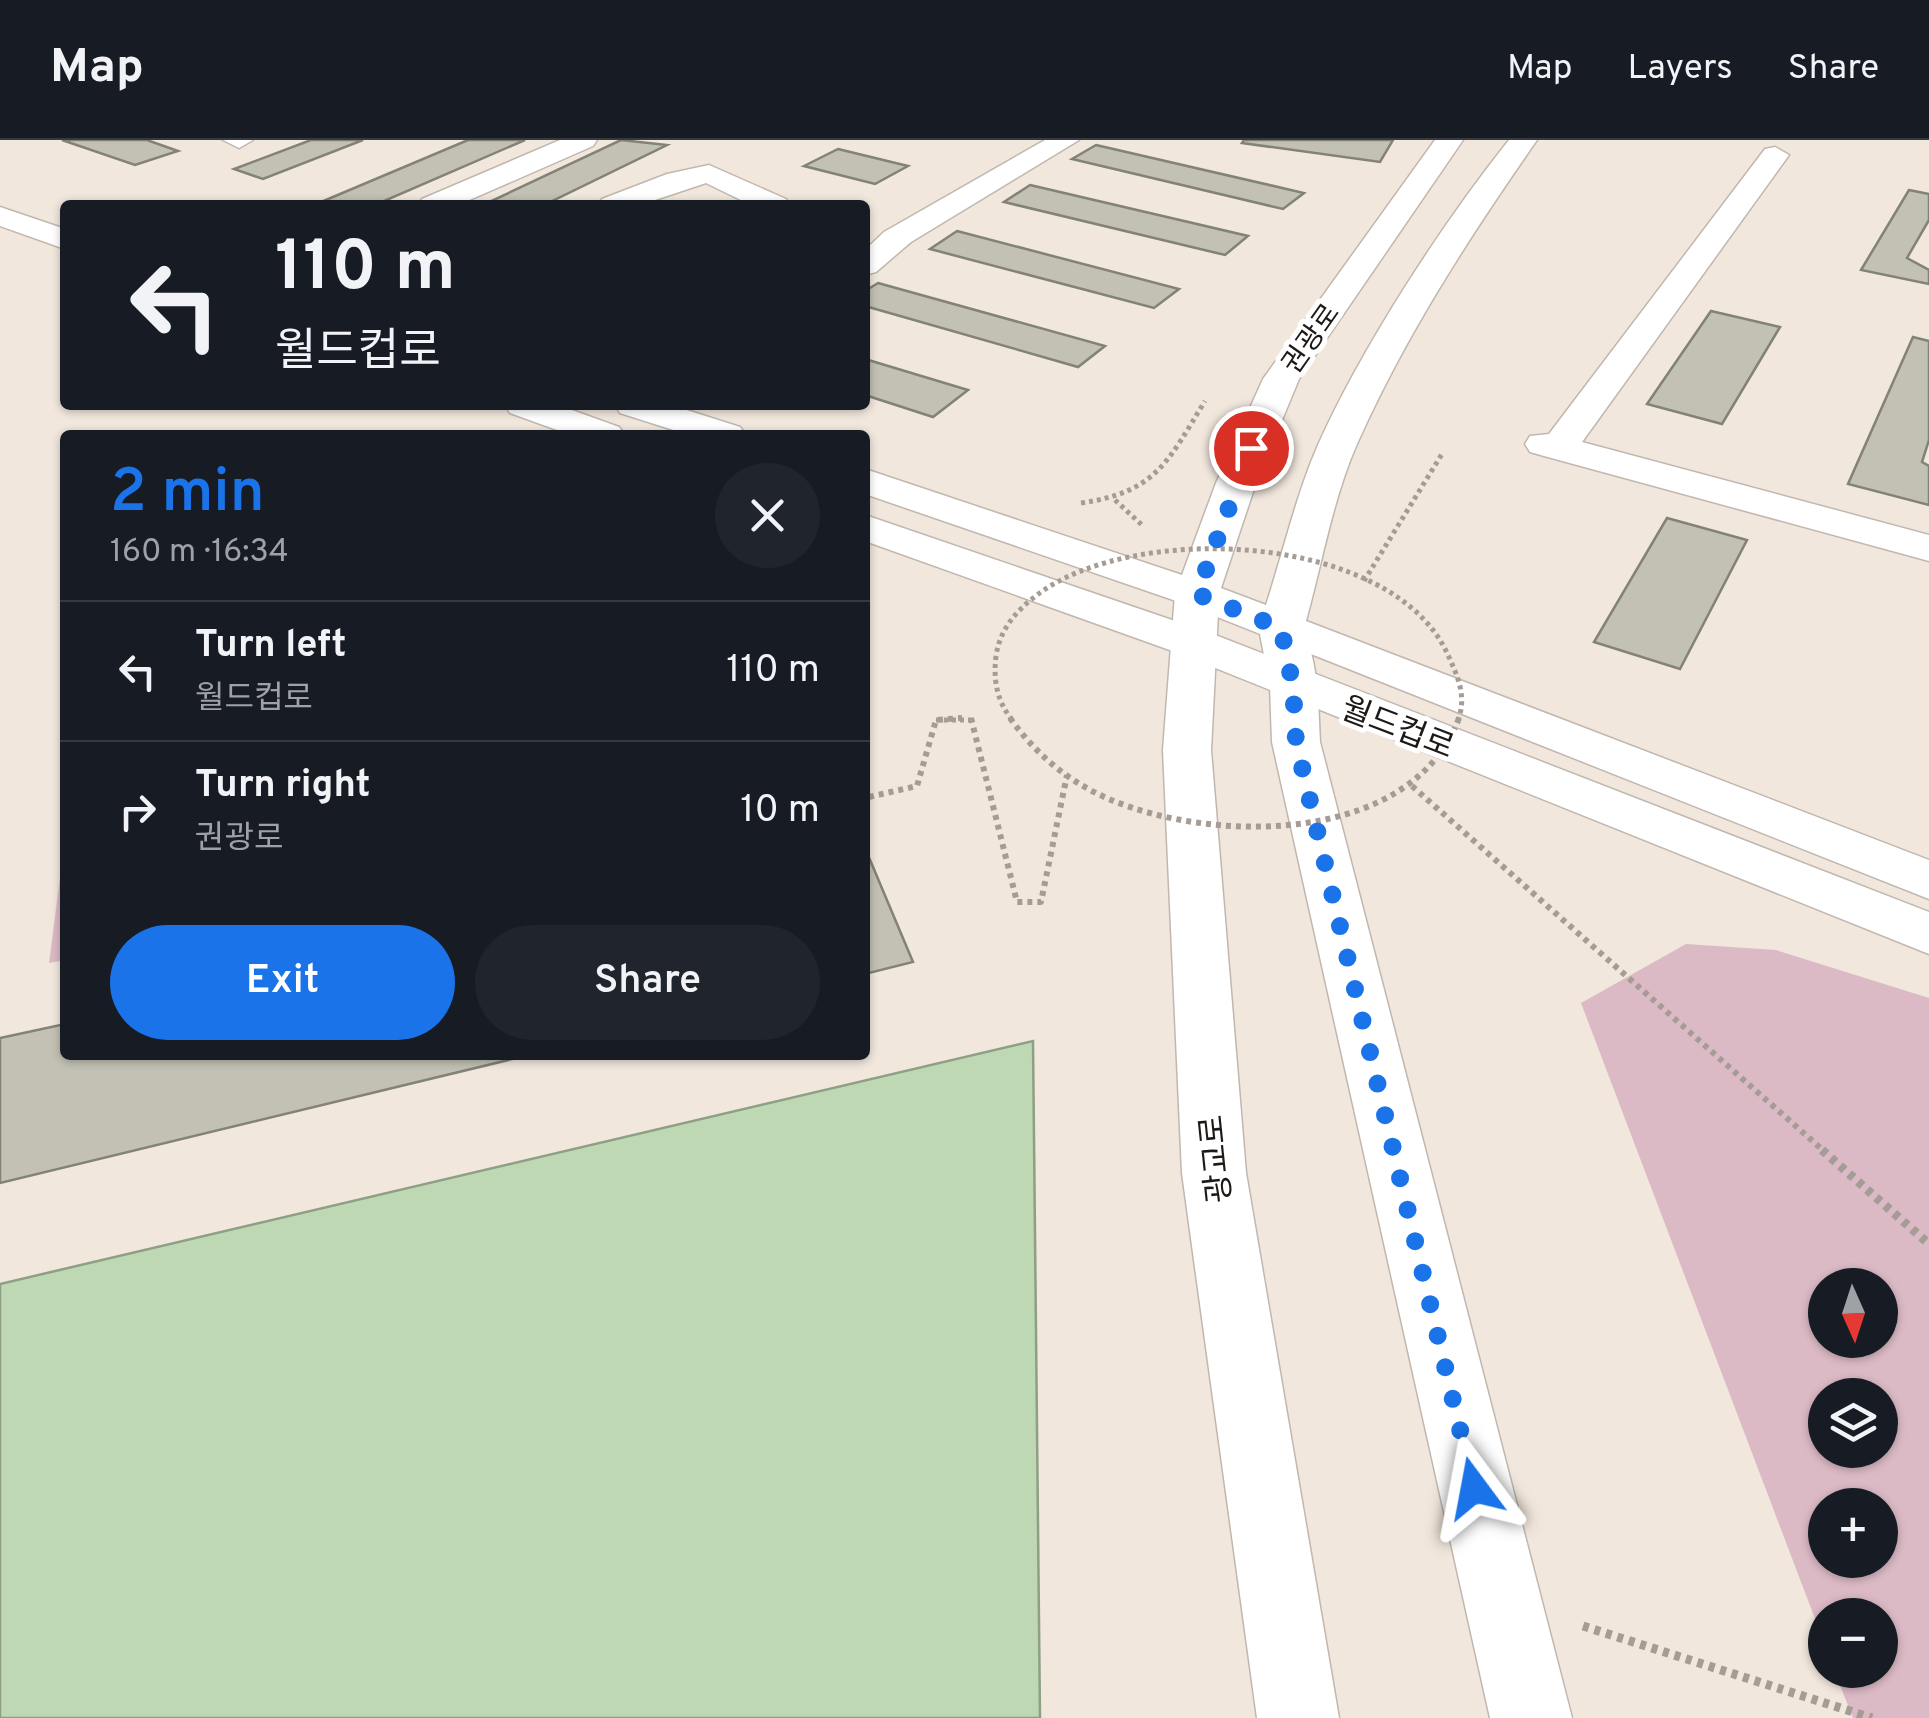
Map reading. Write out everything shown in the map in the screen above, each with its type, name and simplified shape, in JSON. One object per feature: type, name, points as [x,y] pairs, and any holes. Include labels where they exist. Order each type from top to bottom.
[{"type":"street","points":[[445,200],[583,140]]},
{"type":"street","points":[[870,262],[878,258],[880,233],[953,209],[1065,140]]},
{"type":"street","points":[[1483,192],[1498,140]]},
{"type":"street","points":[[1523,140],[1483,192],[1401,326],[1337,446],[1287,657],[1296,742],[1531,1718]]},
{"type":"street","name":"권광로","points":[[1196,619],[1236,483],[1281,379],[1442,146]]},
{"type":"street","points":[[1775,155],[1551,446],[1929,548]]},
{"type":"street","points":[[625,200],[714,165],[767,200]]},
{"type":"street","points":[[0,216],[60,238]]},
{"type":"street","points":[[537,410],[592,430]]},
{"type":"street","points":[[649,410],[711,430]]},
{"type":"street","name":"월드컵로","points":[[870,483],[1287,657],[1929,934]]},
{"type":"street","name":"월드컵로","points":[[870,528],[1196,619]]},
{"type":"street","name":"광교로","points":[[1196,619],[1186,750],[1214,1173],[1298,1718]]},
{"type":"street","name":"월드컵로","points":[[1287,657],[1929,880]]},
{"type":"path","points":[[1069,504],[1115,500],[1151,485],[1206,400]]},
{"type":"path","points":[[1364,581],[1442,454]]},
{"type":"path","points":[[1182,546],[1234,546],[1302,558],[1364,581],[1416,614],[1451,656],[1464,701],[1451,746],[1412,786],[1370,807],[1320,821],[1264,826],[1206,823],[1149,812],[1066,775],[1022,738],[1002,707],[994,675],[998,644],[1011,616],[1049,583],[1102,559],[1182,546]]},
{"type":"path","points":[[870,798],[917,786],[936,720],[970,717],[1017,902],[1041,902],[1066,775]]},
{"type":"path","points":[[1412,786],[1929,1244]]},
{"type":"path","points":[[1501,1600],[1872,1718]]},
{"type":"shaded area","points":[[60,878],[60,961],[49,963]]},
{"type":"shaded area","points":[[1686,944],[1776,950],[1929,998],[1929,1718],[1853,1718],[1841,1688],[1898,1688],[1898,1598],[1808,1600],[1581,1003]]},
{"type":"shaded area","points":[[1033,1041],[1040,1718],[0,1718],[0,1284]]},
{"type":"building","points":[[62,140],[147,140],[178,151],[135,165]]},
{"type":"building","points":[[311,140],[363,140],[263,179],[234,169]]},
{"type":"building","points":[[468,140],[525,140],[387,200],[326,200]]},
{"type":"building","points":[[621,140],[667,145],[554,200],[494,200]]},
{"type":"building","points":[[1393,140],[1380,162],[1242,143]]},
{"type":"building","points":[[1096,145],[1304,193],[1283,209],[1072,159]]},
{"type":"building","points":[[838,149],[908,166],[875,184],[804,166]]},
{"type":"building","points":[[1030,185],[1248,236],[1225,255],[1004,202]]},
{"type":"building","points":[[1909,190],[1929,194],[1929,220],[1907,258],[1929,270],[1929,284],[1861,270]]},
{"type":"building","points":[[957,231],[1179,289],[1154,308],[930,249]]},
{"type":"building","points":[[878,283],[1105,346],[1078,367],[870,307],[870,288]]},
{"type":"building","points":[[1711,311],[1780,327],[1722,424],[1647,404]]},
{"type":"building","points":[[1913,337],[1929,341],[1929,440],[1922,462],[1929,466],[1929,505],[1848,484]]},
{"type":"building","points":[[870,361],[968,390],[933,417],[870,397]]},
{"type":"building","points":[[1667,518],[1747,540],[1680,669],[1594,642]]},
{"type":"building","points":[[870,860],[913,962],[870,973]]},
{"type":"building","points":[[60,1025],[60,1060],[508,1060],[0,1183],[0,1038]]},
{"type":"route","points":[[1251,448],[1197,594],[1281,628],[1293,686],[1296,742],[1474,1488]]}]
